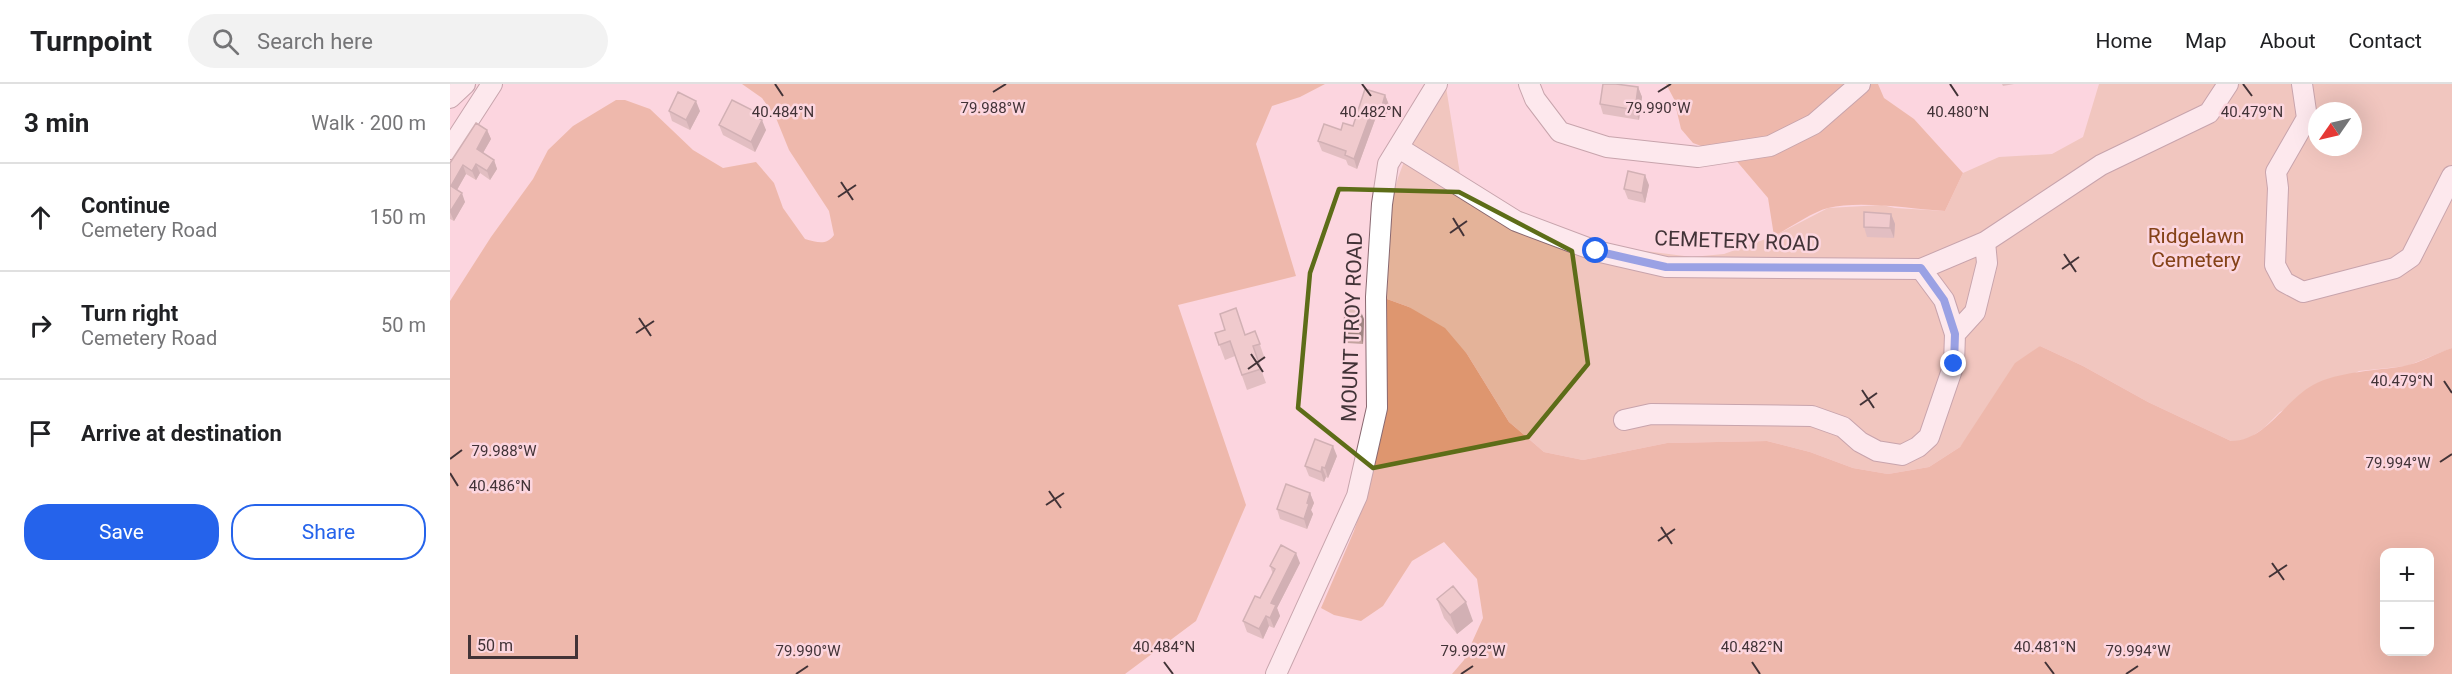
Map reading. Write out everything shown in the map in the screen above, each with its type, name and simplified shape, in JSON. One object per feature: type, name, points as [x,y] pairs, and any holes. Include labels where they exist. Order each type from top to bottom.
[{"type":"street","points":[[450,98],[465,84]]},
{"type":"street","points":[[450,149],[492,84]]},
{"type":"street","name":"MOUNT TROY ROAD","points":[[1276,674],[1357,496],[1370,448],[1377,408],[1376,297],[1382,204],[1388,164],[1437,84]]},
{"type":"street","points":[[1528,84],[1535,99],[1560,132],[1607,147],[1698,157],[1770,146],[1814,124],[1860,84]]},
{"type":"street","name":"CEMETERY ROAD","points":[[1399,148],[1516,221],[1596,251],[1666,267],[1921,268],[1985,242],[2101,165],[2209,113],[2228,84]]},
{"type":"street","points":[[2302,84],[2307,118],[2276,172],[2278,188],[2275,265],[2284,282],[2303,292],[2395,268],[2411,257],[2452,176]]},
{"type":"street","points":[[1955,334],[1975,312],[1987,263],[1985,242]]},
{"type":"street","points":[[1624,420],[1651,414],[1812,416],[1843,427],[1860,442],[1877,451],[1902,455],[1918,447],[1929,436],[1954,364],[1955,334],[1944,300],[1921,268]]},
{"type":"highlighted area","points":[[1339,189],[1459,192],[1572,251],[1588,364],[1528,437],[1373,468],[1298,408],[1310,273]]},
{"type":"green space","name":"Ridgelawn Cemetery","points":[[2099,84],[2452,84],[2452,348],[2407,366],[2359,371],[2280,412],[2264,428],[2243,441],[2231,441],[2148,402],[2083,366],[2040,346],[1960,447],[1929,467],[1888,474],[1853,468],[1810,452],[1767,441],[1667,443],[1583,460],[1544,452],[1509,422],[1467,354],[1409,307],[1387,299],[1388,233],[1397,183],[1416,136],[1446,87],[1460,174],[1500,202],[1598,245],[1692,257],[1724,254],[1774,236],[1828,208],[1882,205],[1945,211],[1963,173],[1999,157],[2052,154],[2083,137]]},
{"type":"shaded area","points":[[742,84],[1325,84],[1300,97],[1272,106],[1256,144],[1296,276],[1178,305],[1246,505],[1196,621],[1125,674],[450,674],[450,301],[491,237],[533,179],[548,150],[573,126],[616,100],[625,100],[650,109],[693,150],[723,168],[756,162],[774,183],[783,208],[805,239],[828,241],[834,235],[829,211],[789,150],[776,118],[762,98]]},
{"type":"shaded area","points":[[1666,84],[1878,84],[1884,98],[1914,119],[1963,173],[1945,211],[1871,205],[1841,206],[1815,213],[1774,236],[1768,198],[1734,158],[1693,143],[1681,129],[1674,99]]},
{"type":"shaded area","points":[[1387,299],[1409,307],[1445,328],[1467,354],[1509,422],[1544,452],[1583,460],[1667,443],[1767,441],[1810,452],[1853,468],[1888,474],[1929,467],[1960,447],[2015,363],[2040,346],[2083,366],[2148,402],[2231,441],[2243,439],[2265,428],[2303,392],[2323,380],[2346,374],[2410,365],[2452,348],[2452,674],[1452,674],[1464,660],[1483,618],[1477,579],[1444,542],[1412,561],[1383,606],[1361,621],[1334,615],[1321,608],[1354,531],[1372,476],[1385,420]]},
{"type":"building","points":[[1603,84],[1638,87],[1635,110],[1600,104]]},
{"type":"building","points":[[1365,89],[1385,95],[1381,110],[1373,107],[1354,159],[1345,155],[1346,151],[1318,141],[1324,124],[1341,130],[1343,123],[1353,126]]},
{"type":"building","points":[[678,92],[696,101],[686,120],[669,111]]},
{"type":"building","points":[[732,100],[754,111],[752,115],[762,120],[751,142],[719,125]]},
{"type":"building","points":[[476,123],[487,130],[477,149],[494,160],[487,171],[476,164],[472,171],[463,165],[451,186],[462,193],[450,212],[450,163]]},
{"type":"building","points":[[1628,171],[1645,175],[1642,193],[1624,189]]},
{"type":"building","points":[[1864,212],[1891,214],[1890,228],[1864,227]]},
{"type":"building","points":[[1236,308],[1245,335],[1255,331],[1260,344],[1253,346],[1261,369],[1242,375],[1230,341],[1219,345],[1215,333],[1225,330],[1220,314]]},
{"type":"building","points":[[1345,309],[1360,309],[1360,334],[1344,333]]},
{"type":"building","points":[[1315,439],[1333,446],[1325,468],[1322,467],[1321,472],[1305,466]]},
{"type":"building","points":[[1286,484],[1310,493],[1304,519],[1277,509]]},
{"type":"building","points":[[1281,545],[1296,553],[1271,603],[1276,605],[1270,618],[1266,616],[1259,629],[1243,621],[1255,596],[1260,598],[1275,569],[1270,566]]},
{"type":"building","points":[[1453,586],[1466,602],[1450,615],[1437,599]]},
{"type":"route","points":[[1596,251],[1666,267],[1921,268],[1944,300],[1955,334],[1954,364]]}]
